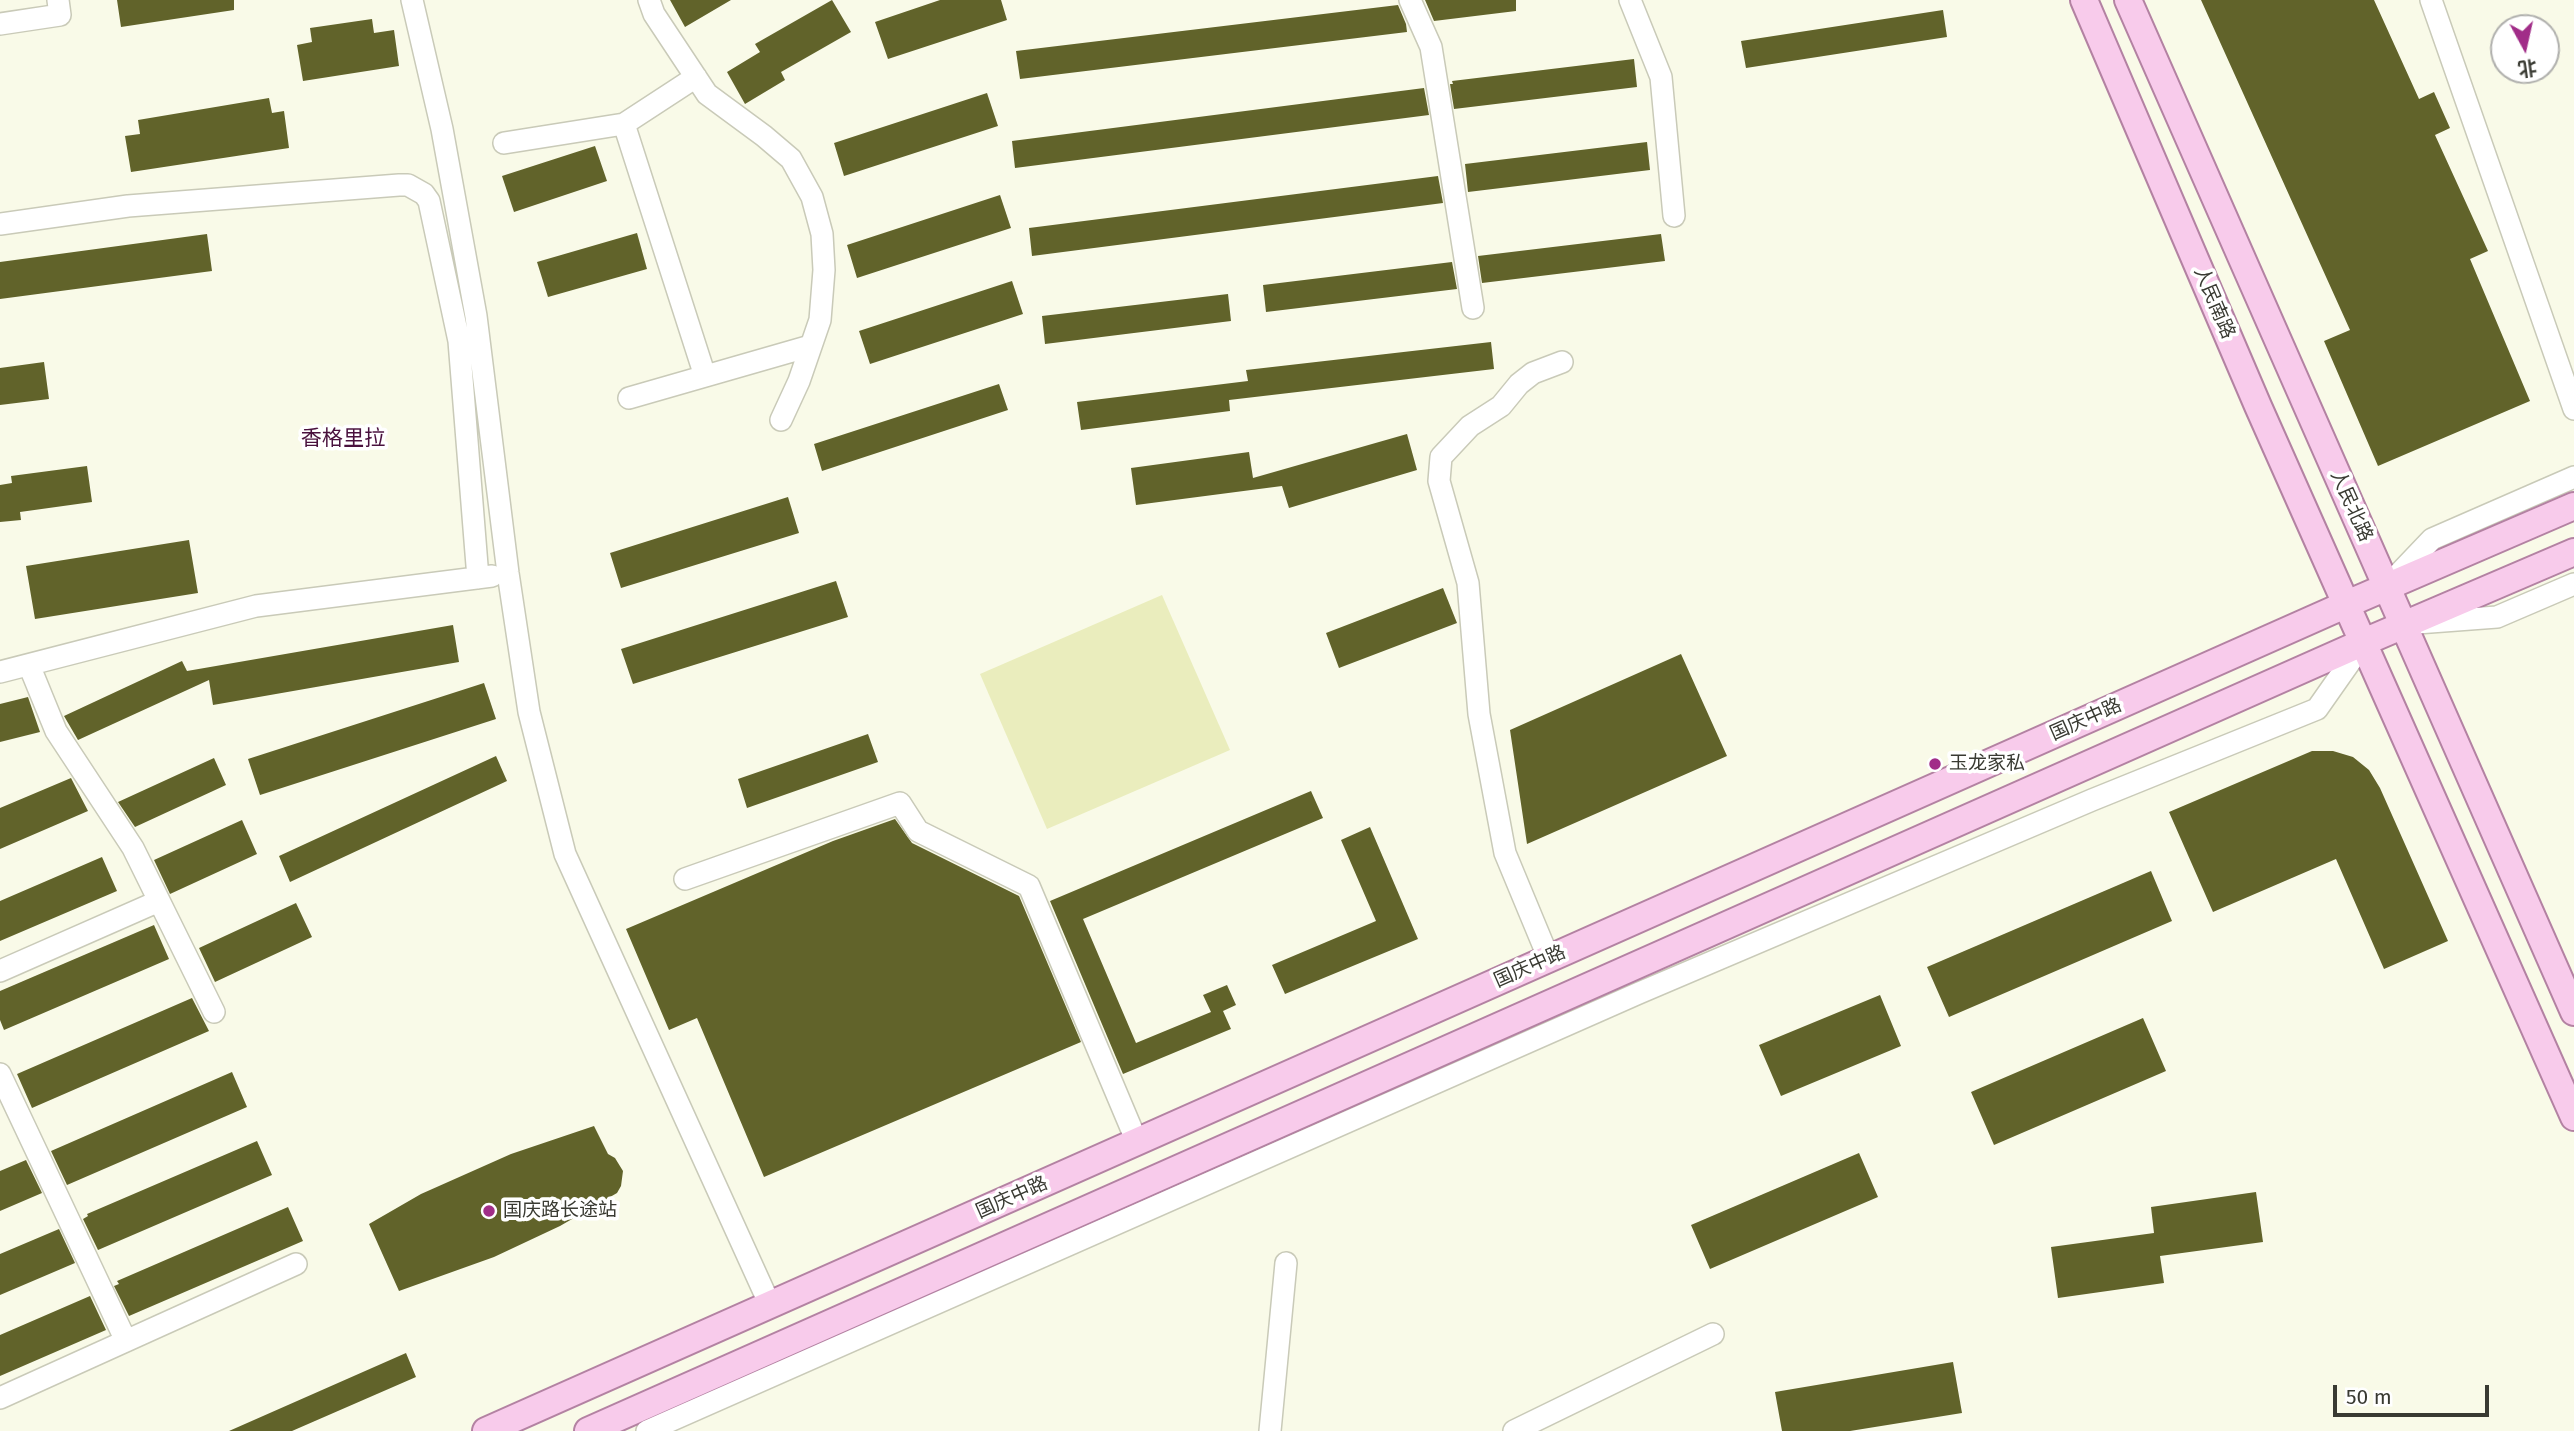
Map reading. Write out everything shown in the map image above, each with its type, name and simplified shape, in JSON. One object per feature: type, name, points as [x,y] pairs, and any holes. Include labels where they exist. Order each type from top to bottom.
[{"type":"main road","name":"人民南路","points":[[2084,0],[2258,406],[2347,604]]},
{"type":"main road","name":"人民北路","points":[[2132,2],[2574,1012]]},
{"type":"main road","name":"国庆中路","points":[[486,1431],[2347,604],[2574,506]]},
{"type":"main road","points":[[588,1431],[2364,642],[2574,552]]},
{"type":"main road","points":[[2347,604],[2574,1117]]},
{"type":"street","points":[[0,24],[60,15],[58,0]]},
{"type":"street","points":[[412,0],[442,129],[477,316],[508,573],[529,712],[565,854],[770,1305]]},
{"type":"street","points":[[649,0],[654,14],[707,94],[791,159],[812,197],[822,234],[824,270],[820,320],[799,381],[781,421]]},
{"type":"street","points":[[1410,0],[1431,47],[1473,307]]},
{"type":"street","points":[[1630,0],[1661,76],[1674,216]]},
{"type":"street","points":[[2431,0],[2574,409]]},
{"type":"street","points":[[504,143],[624,124],[696,77]]},
{"type":"street","points":[[624,124],[705,376]]},
{"type":"street","points":[[0,224],[128,205],[399,185],[408,185],[424,194],[429,201],[459,341],[478,578]]},
{"type":"street","points":[[629,398],[810,346]]},
{"type":"street","points":[[1549,959],[1505,853],[1479,714],[1468,583],[1439,481],[1441,457],[1470,426],[1501,406],[1519,384],[1533,373],[1562,362]]},
{"type":"street","points":[[2386,587],[2432,539],[2574,477]]},
{"type":"street","points":[[0,672],[256,606],[508,573]]},
{"type":"street","points":[[2405,624],[2497,618],[2574,584]]},
{"type":"street","points":[[647,1431],[1627,999],[2092,800],[2317,709],[2364,642]]},
{"type":"street","points":[[29,665],[56,731],[133,848],[214,1012]]},
{"type":"street","points":[[685,879],[900,803],[918,831],[1029,887],[1138,1142]]},
{"type":"street","points":[[0,971],[159,901]]},
{"type":"street","points":[[0,1074],[126,1340]]},
{"type":"street","points":[[1270,1431],[1286,1263]]},
{"type":"street","points":[[0,1398],[296,1264]]},
{"type":"street","points":[[1514,1431],[1713,1334]]},
{"type":"green space","points":[[1162,595],[1230,750],[1047,829],[980,674]]},
{"type":"building","points":[[117,0],[234,0],[234,10],[121,27]]},
{"type":"building","points":[[670,0],[731,0],[685,27]]},
{"type":"building","points":[[832,0],[851,32],[781,72],[785,80],[745,104],[727,72],[760,52],[755,44]]},
{"type":"building","points":[[940,0],[1001,0],[1007,20],[888,59],[875,22]]},
{"type":"building","points":[[1425,0],[1516,0],[1516,11],[1434,21]]},
{"type":"building","points":[[2201,0],[2374,0],[2419,99],[2434,92],[2450,128],[2435,135],[2488,251],[2470,259],[2530,401],[2378,466],[2324,341],[2350,330]]},
{"type":"building","points":[[1398,5],[1407,32],[1020,79],[1016,51]]},
{"type":"building","points":[[1943,10],[1947,37],[1746,68],[1741,41]]},
{"type":"building","points":[[372,19],[374,33],[394,30],[399,66],[303,81],[297,45],[312,42],[310,28]]},
{"type":"building","points":[[1634,59],[1637,87],[1454,109],[1450,84],[1453,84],[1452,81]]},
{"type":"building","points":[[1424,88],[1429,115],[1015,168],[1012,141]]},
{"type":"building","points":[[987,93],[998,126],[844,176],[834,143]]},
{"type":"building","points":[[269,98],[272,113],[284,111],[289,148],[131,172],[125,136],[140,134],[138,120]]},
{"type":"building","points":[[1647,142],[1650,170],[1468,192],[1465,164]]},
{"type":"building","points":[[595,146],[607,181],[514,212],[502,176]]},
{"type":"building","points":[[1438,176],[1443,203],[1032,256],[1029,228]]},
{"type":"building","points":[[1000,195],[1011,228],[857,278],[847,245]]},
{"type":"building","points":[[637,233],[647,269],[548,297],[537,262]]},
{"type":"building","points":[[207,234],[212,271],[0,299],[0,262]]},
{"type":"building","points":[[1661,234],[1665,261],[1482,283],[1478,256]]},
{"type":"building","points":[[1452,262],[1457,289],[1266,312],[1263,285]]},
{"type":"building","points":[[1012,281],[1023,314],[870,364],[859,331]]},
{"type":"building","points":[[1228,294],[1231,321],[1045,344],[1042,316]]},
{"type":"building","points":[[1491,342],[1494,369],[1229,400],[1230,411],[1081,430],[1077,402],[1248,381],[1246,370]]},
{"type":"building","points":[[44,362],[49,399],[0,405],[0,368]]},
{"type":"building","points":[[999,384],[1008,410],[822,471],[814,444]]},
{"type":"building","points":[[1407,434],[1417,470],[1289,508],[1282,486],[1136,505],[1131,468],[1249,452],[1253,478]]},
{"type":"building","points":[[87,466],[92,502],[20,512],[21,520],[0,522],[0,485],[12,483],[11,476]]},
{"type":"building","points":[[788,497],[799,533],[621,588],[610,553]]},
{"type":"building","points":[[189,540],[198,593],[35,619],[26,566]]},
{"type":"building","points":[[836,581],[848,617],[633,684],[621,649]]},
{"type":"building","points":[[1443,588],[1457,623],[1339,668],[1326,633]]},
{"type":"building","points":[[453,625],[459,662],[213,705],[209,680],[78,740],[64,716],[182,661],[187,671]]},
{"type":"building","points":[[1681,654],[1727,756],[1527,844],[1510,730]]},
{"type":"building","points":[[484,683],[496,719],[260,795],[248,759]]},
{"type":"building","points":[[28,697],[40,732],[0,742],[0,704]]},
{"type":"building","points":[[868,734],[878,762],[747,808],[738,779]]},
{"type":"building","points":[[2312,751],[2333,751],[2353,757],[2369,770],[2380,788],[2448,941],[2384,969],[2336,859],[2213,912],[2169,812]]},
{"type":"building","points":[[496,756],[507,781],[290,882],[279,856]]},
{"type":"building","points":[[214,758],[226,785],[135,827],[118,802]]},
{"type":"building","points":[[71,778],[88,811],[0,849],[0,808]]},
{"type":"building","points":[[1311,791],[1323,818],[1083,919],[1136,1043],[1211,1012],[1203,995],[1227,985],[1236,1005],[1223,1011],[1231,1029],[1123,1074],[1050,901]]},
{"type":"building","points":[[895,819],[912,843],[1019,896],[1081,1042],[764,1177],[697,1018],[669,1030],[626,929],[833,841]]},
{"type":"building","points":[[242,820],[257,854],[170,894],[154,860]]},
{"type":"building","points":[[1370,827],[1418,939],[1285,994],[1272,965],[1376,921],[1341,840]]},
{"type":"building","points":[[102,857],[117,891],[0,941],[0,901]]},
{"type":"building","points":[[2151,871],[2172,921],[1949,1017],[1927,967]]},
{"type":"building","points":[[296,903],[312,937],[215,982],[199,948]]},
{"type":"building","points":[[154,925],[169,959],[4,1030],[0,1020],[0,991]]},
{"type":"building","points":[[1880,995],[1901,1046],[1781,1096],[1759,1045]]},
{"type":"building","points":[[192,998],[209,1031],[32,1108],[17,1074]]},
{"type":"building","points":[[2143,1018],[2166,1071],[1994,1145],[1971,1092]]},
{"type":"building","points":[[232,1072],[247,1107],[67,1185],[51,1151]]},
{"type":"building","name":"国庆路长途站","points":[[594,1126],[608,1154],[615,1158],[623,1171],[617,1193],[560,1226],[494,1257],[399,1291],[369,1224],[421,1194],[511,1154]]},
{"type":"building","points":[[257,1141],[272,1175],[98,1250],[83,1219],[87,1214]]},
{"type":"building","points":[[1859,1153],[1878,1197],[1710,1269],[1691,1225]]},
{"type":"building","points":[[26,1160],[42,1193],[0,1211],[0,1171]]},
{"type":"building","points":[[2256,1192],[2263,1242],[2160,1256],[2164,1283],[2058,1298],[2051,1247],[2154,1233],[2151,1207]]},
{"type":"building","points":[[288,1207],[303,1241],[129,1316],[114,1286],[119,1284],[117,1281]]},
{"type":"building","points":[[59,1229],[75,1263],[0,1295],[0,1254]]},
{"type":"building","points":[[90,1296],[106,1330],[0,1376],[0,1335]]},
{"type":"building","points":[[406,1353],[416,1377],[292,1431],[229,1431]]},
{"type":"building","points":[[1953,1362],[1962,1413],[1850,1431],[1782,1431],[1775,1392]]},
{"type":"place","name":"玉龙家私","points":[[1935,764]]},
{"type":"place","name":"国庆路长途站","points":[[489,1211]]},
{"type":"district","name":"香格里拉","points":[[343,439]]}]
